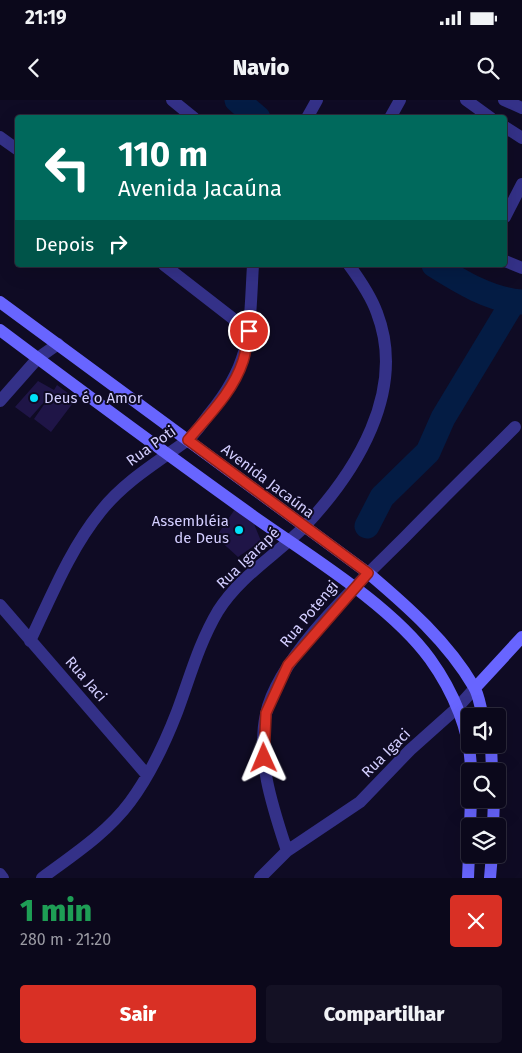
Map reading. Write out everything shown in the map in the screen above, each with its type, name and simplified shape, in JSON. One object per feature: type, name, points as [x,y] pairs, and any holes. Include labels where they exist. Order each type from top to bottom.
[{"type":"street","points":[[172,100],[190,115]]},
{"type":"street","points":[[310,115],[317,100]]},
{"type":"street","points":[[392,115],[400,100]]},
{"type":"street","points":[[466,100],[484,115]]},
{"type":"street","points":[[504,100],[522,108]]},
{"type":"street","points":[[507,128],[522,138]]},
{"type":"street","points":[[0,137],[15,148]]},
{"type":"street","points":[[507,213],[522,184]]},
{"type":"street","points":[[507,262],[522,268]]},
{"type":"street","points":[[167,267],[249,331]]},
{"type":"street","name":"Rua Poti","points":[[30,641],[66,565],[100,512],[117,493],[166,454],[188,440],[235,379],[243,361],[249,331],[253,267]]},
{"type":"street","name":"Rua Igarapé","points":[[42,878],[82,850],[109,826],[130,802],[166,740],[203,638],[220,608],[243,580],[304,527],[343,480],[363,448],[376,416],[384,382],[385,351],[378,314],[366,289],[350,267]]},
{"type":"street","name":"Avenida Jacaúna","points":[[0,302],[368,573],[414,612],[450,654],[475,688],[481,708]]},
{"type":"street","points":[[0,330],[166,454],[353,588],[404,630],[430,659],[457,708],[465,728],[470,763]]},
{"type":"street","points":[[0,401],[38,358],[58,344]]},
{"type":"street","name":"Rua Potengi","points":[[287,851],[274,810],[264,758],[266,713],[288,665],[353,588],[515,427]]},
{"type":"street","name":"Rua Jaci","points":[[0,605],[147,775]]},
{"type":"street","name":"Rua Igaci","points":[[260,878],[287,851],[360,802],[410,750],[457,708],[522,637]]},
{"type":"street","points":[[468,878],[469,863]]},
{"type":"street","points":[[490,878],[491,863]]},
{"type":"street","points":[[0,874],[3,878]]},
{"type":"building","points":[[38,381],[54,390],[57,385],[76,399],[51,432],[34,419],[52,393],[30,418],[15,407]]},
{"type":"building","name":"Assembléia de Deus","points":[[235,509],[254,524],[261,541],[238,557],[216,537]]},
{"type":"waterway","points":[[237,100],[254,115]]},
{"type":"waterway","points":[[437,267],[465,284],[487,294],[510,301],[522,302]]},
{"type":"waterway","points":[[367,526],[382,497],[428,452],[443,418],[513,302]]},
{"type":"place","name":"Deus é o Amor","points":[[34,398]]},
{"type":"place","name":"Assembléia de Deus","points":[[239,530]]},
{"type":"route","points":[[249,331],[243,361],[235,379],[188,440],[368,573],[305,643],[288,665],[274,691],[266,713],[263,736],[264,758]]}]
